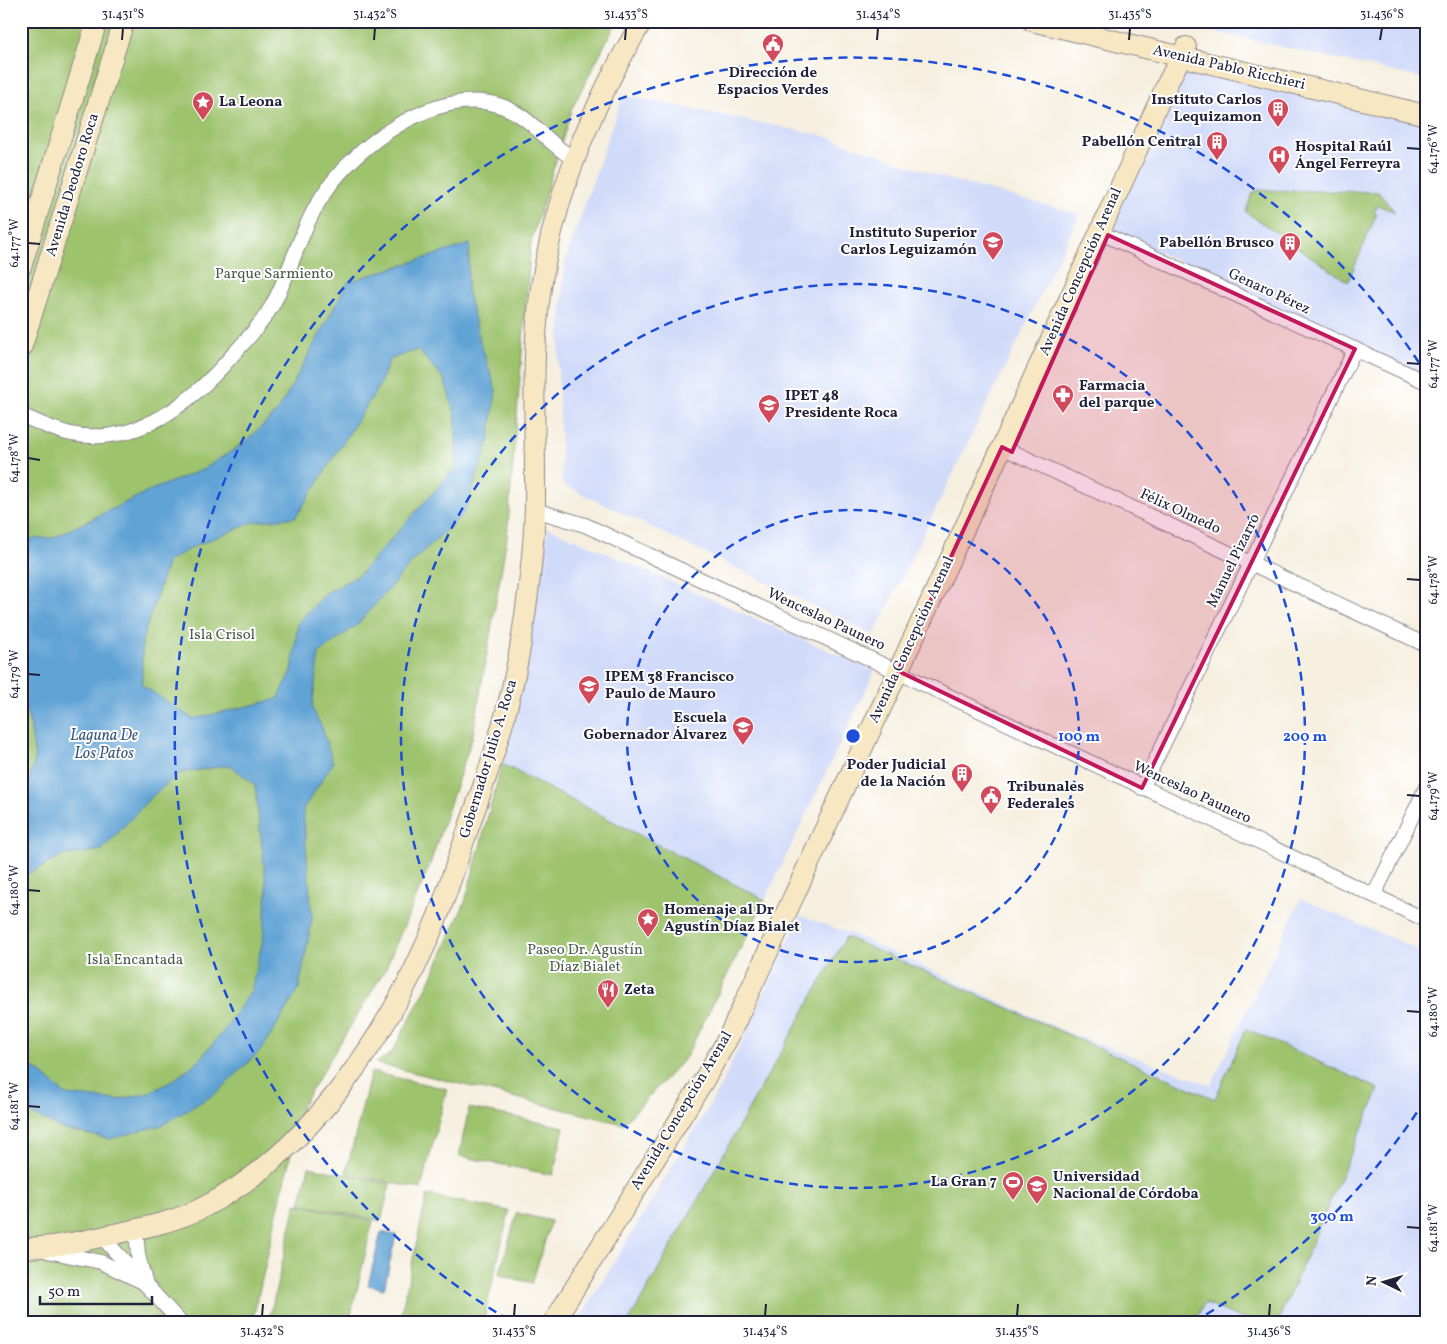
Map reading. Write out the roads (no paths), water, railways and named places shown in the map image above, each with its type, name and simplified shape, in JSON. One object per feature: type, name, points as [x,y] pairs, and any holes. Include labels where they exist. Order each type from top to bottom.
[{"type":"main road","name":"Avenida Deodoro Roca","points":[[21,267],[97,21]]},
{"type":"main road","name":"Avenida Deodoro Roca","points":[[21,349],[124,21]]},
{"type":"main road","name":"Gobernador Julio A. Roca","points":[[24,1248],[102,1237],[179,1217],[202,1208],[243,1185],[270,1164],[326,1106],[364,1055],[410,975],[439,913],[487,775],[510,694],[519,653],[535,510],[534,397],[537,326],[546,257],[555,218],[587,124],[614,68],[642,21]]},
{"type":"main road","name":"Avenida Pablo Ricchieri","points":[[1032,21],[1426,105]]},
{"type":"main road","name":"Avenida Pablo Ricchieri","points":[[1082,21],[1188,53],[1426,115]]},
{"type":"main road","name":"Avenida Concepción Arenal","points":[[566,1323],[726,1064],[1007,450],[1103,233],[1188,53]]},
{"type":"main road","name":"Avenida Concepción Arenal","points":[[553,1323],[716,1061],[903,675]]},
{"type":"street","points":[[21,415],[70,434],[113,436],[153,423],[175,409],[219,370],[259,326],[274,302],[308,221],[325,192],[343,170],[379,138],[412,116],[436,106],[459,103],[477,101],[497,105],[513,110],[530,120],[563,153],[574,159]]},
{"type":"street","name":"Genaro Pérez","points":[[1103,233],[1426,382]]},
{"type":"street","name":"Manuel Pizarro","points":[[1142,788],[1355,349]]},
{"type":"street","name":"Félix Olmedo","points":[[1007,450],[1426,645]]},
{"type":"street","name":"Wenceslao Paunero","points":[[535,510],[585,525],[1426,920]]},
{"type":"street","points":[[1374,895],[1426,788]]},
{"type":"street","points":[[136,1229],[138,1256],[145,1283]]},
{"type":"street","points":[[102,1237],[181,1323]]},
{"type":"street","points":[[24,1248],[101,1262],[145,1283]]},
{"type":"water","name":"Laguna De Los Patos","points":[[470,244],[467,289],[480,341],[496,390],[489,442],[464,513],[415,559],[357,625],[319,653],[312,708],[322,728],[333,763],[303,809],[312,919],[299,989],[262,1049],[218,1092],[162,1125],[110,1139],[62,1129],[21,1109],[21,1060],[40,1072],[66,1095],[117,1100],[149,1093],[174,1080],[197,1062],[223,1032],[251,991],[263,939],[267,892],[255,785],[230,765],[180,773],[149,799],[102,850],[65,855],[21,877],[21,797],[26,791],[35,759],[30,724],[21,693],[21,539],[53,538],[151,490],[202,470],[244,443],[278,411],[348,282]],"holes":[[[418,350],[444,379],[456,417],[456,467],[359,575],[326,593],[298,623],[292,671],[278,699],[193,719],[142,685],[142,641],[168,561],[197,545],[254,522],[296,517],[379,386],[390,359]]]},
{"type":"water","points":[[381,1232],[396,1235],[384,1289],[368,1285]]},
{"type":"place","name":"Dirección de Espacios Verdes","points":[[773,63]]},
{"type":"place","name":"La Leona","points":[[203,121]]},
{"type":"place","name":"Instituto Carlos Lequizamon","points":[[1278,128]]},
{"type":"place","name":"Pabellón Central","points":[[1217,161]]},
{"type":"place","name":"Hospital Raúl Ángel Ferreyra","points":[[1279,175]]},
{"type":"place","name":"Instituto Superior Carlos Leguizamón","points":[[993,261]]},
{"type":"place","name":"Pabellón Brusco","points":[[1290,262]]},
{"type":"place","name":"Farmacia del parque","points":[[1063,414]]},
{"type":"place","name":"IPET 48 Presidente Roca","points":[[769,424]]},
{"type":"place","name":"IPEM 38 Francisco Paulo de Mauro","points":[[589,705]]},
{"type":"place","name":"Escuela Gobernador Álvarez","points":[[743,746]]},
{"type":"place","name":"Poder Judicial de la Nación","points":[[962,793]]},
{"type":"place","name":"Tribunales Federales","points":[[991,815]]},
{"type":"place","name":"Homenaje al Dr Agustín Díaz Bialet","points":[[648,938]]},
{"type":"place","name":"Zeta","points":[[608,1009]]},
{"type":"place","name":"La Gran 7","points":[[1013,1201]]},
{"type":"place","name":"Universidad Nacional de Córdoba","points":[[1037,1205]]},
{"type":"park label","name":"Parque Sarmiento","points":[[274,274]]},
{"type":"park label","name":"Isla Crisol","points":[[222,635]]},
{"type":"park label","name":"Paseo Dr. Agustín Díaz Bialet","points":[[585,958]]},
{"type":"park label","name":"Isla Encantada","points":[[135,960]]}]
